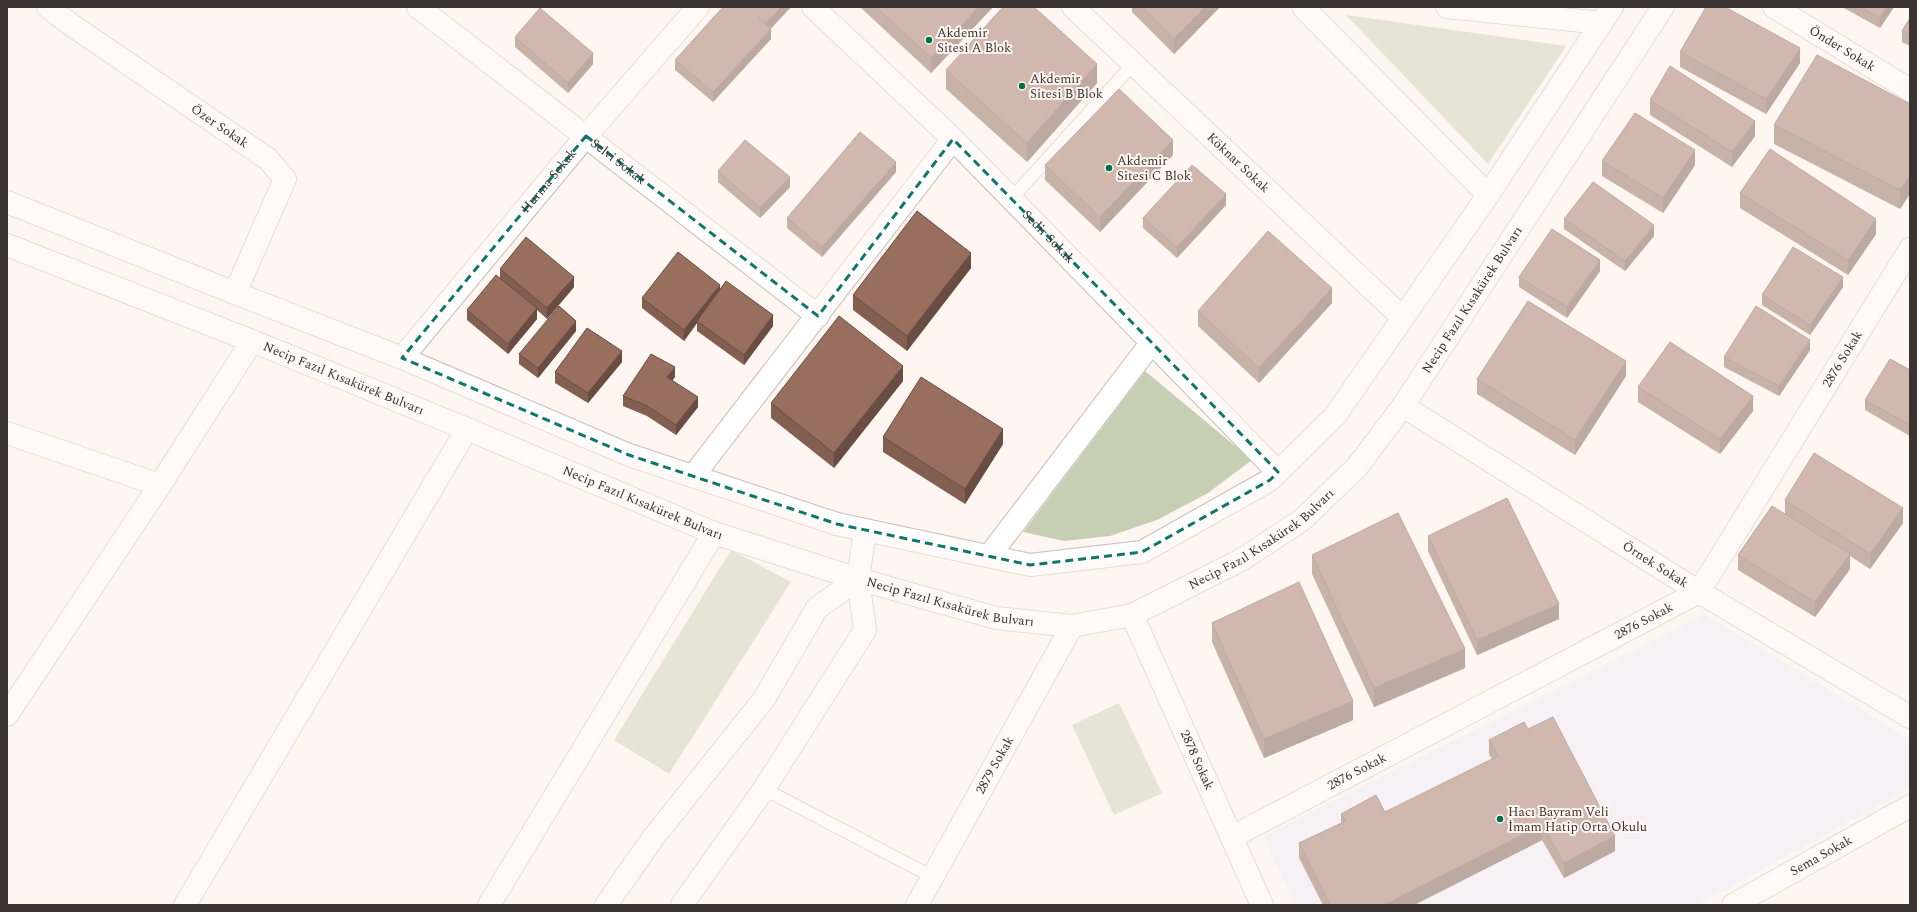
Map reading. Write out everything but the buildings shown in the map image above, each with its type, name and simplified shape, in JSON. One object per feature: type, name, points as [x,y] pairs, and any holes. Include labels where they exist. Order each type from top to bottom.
[{"type":"street","name":"Özer Sokak","points":[[48,7],[70,24],[268,159],[285,179],[235,293]]},
{"type":"street","name":"Selvi Sokak","points":[[418,7],[818,316]]},
{"type":"street","name":"Hurma Sokak","points":[[402,358],[586,136],[698,7]]},
{"type":"street","name":"Sedir Sokak","points":[[813,7],[953,139],[1278,472]]},
{"type":"street","name":"Köknar Sokak","points":[[1073,7],[1402,318]]},
{"type":"street","points":[[1303,7],[1488,195]]},
{"type":"street","points":[[1447,7],[1607,15]]},
{"type":"street","name":"Necip Fazıl Kısakürek Bulvarı","points":[[7,245],[252,341],[467,429],[714,533],[858,579],[996,618],[1072,626],[1132,615],[1241,560],[1302,520],[1357,467],[1403,406],[1663,7]]},
{"type":"street","name":"Önder Sokak","points":[[1774,7],[1910,90]]},
{"type":"street","points":[[7,202],[402,358],[629,455],[837,524],[1030,565],[1142,552],[1270,480],[1336,416],[1488,195],[1607,15]]},
{"type":"street","points":[[693,476],[818,316],[953,139]]},
{"type":"street","name":"2876 Sokak","points":[[1232,837],[1699,592],[1910,249]]},
{"type":"street","points":[[7,714],[160,485],[252,341]]},
{"type":"street","points":[[989,556],[1152,342]]},
{"type":"street","name":"Örnek Sokak","points":[[1403,406],[1699,592],[1910,717]]},
{"type":"street","points":[[185,905],[467,429]]},
{"type":"street","points":[[7,433],[160,485]]},
{"type":"street","points":[[682,905],[764,789],[864,630],[858,579],[865,530]]},
{"type":"street","points":[[489,905],[714,533]]},
{"type":"street","points":[[606,905],[653,838],[764,699],[817,608],[858,579]]},
{"type":"street","name":"2878 Sokak","points":[[1132,615],[1262,905]]},
{"type":"street","name":"2879 Sokak","points":[[917,905],[1072,626]]},
{"type":"street","name":"Sema Sokak","points":[[1733,905],[1910,806]]},
{"type":"lane","points":[[1012,199],[1133,64]]},
{"type":"lane","points":[[764,789],[933,878]]},
{"type":"highlighted area","points":[[586,136],[818,316],[953,139],[1278,472],[1270,480],[1142,552],[1030,565],[837,524],[629,455],[402,358]]},
{"type":"shaded area","points":[[1705,614],[1910,739],[1910,788],[1698,905],[1294,905],[1264,836]]},
{"type":"green space","points":[[1346,15],[1566,46],[1488,164]]},
{"type":"green space","points":[[1145,371],[1252,460],[1208,493],[1157,520],[1110,536],[1064,541],[1023,532]]},
{"type":"green space","points":[[731,550],[791,582],[669,774],[614,740]]},
{"type":"green space","points":[[1119,703],[1162,793],[1114,815],[1072,725]]},
{"type":"place","name":"Akdemir Sitesi A Blok","points":[[929,40]]},
{"type":"place","name":"Akdemir Sitesi B Blok","points":[[1022,86]]},
{"type":"place","name":"Akdemir Sitesi C Blok","points":[[1109,168]]},
{"type":"place","name":"Hacı Bayram Veli İmam Hatip Orta Okulu","points":[[1500,819]]}]
